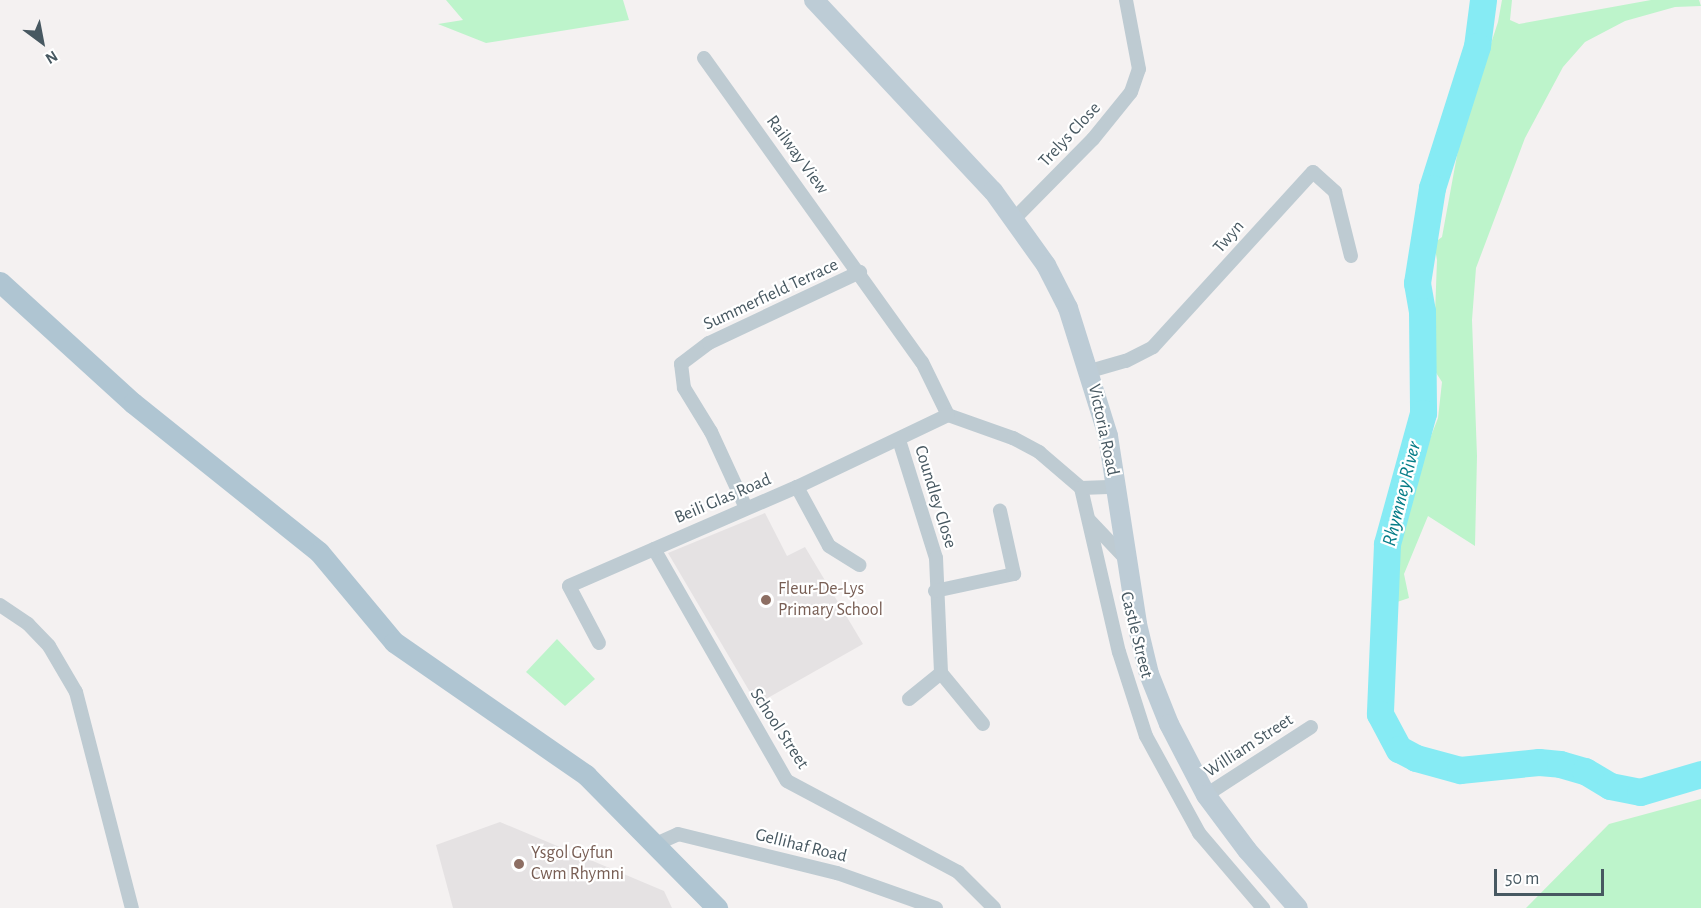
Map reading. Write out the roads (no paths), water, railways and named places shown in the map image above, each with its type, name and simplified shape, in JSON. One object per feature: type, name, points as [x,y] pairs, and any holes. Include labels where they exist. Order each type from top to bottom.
[{"type":"main road","name":"Victoria Road","points":[[814,0],[957,150],[1015,218],[1068,308],[1090,371],[1108,436],[1125,558],[1149,674],[1168,724],[1206,795],[1291,906]]},
{"type":"main road","points":[[0,282],[133,403],[319,552],[394,642],[586,775],[717,908]]},
{"type":"street","name":"Trelys Close","points":[[1015,218],[1117,111],[1139,69],[1126,0]]},
{"type":"street","name":"Railway View","points":[[704,58],[861,272],[922,362],[948,415]]},
{"type":"street","name":"Twyn","points":[[1090,371],[1126,361],[1153,347],[1313,172],[1335,192],[1351,256]]},
{"type":"street","name":"Summerfield Terrace","points":[[746,508],[711,432],[684,388],[681,364],[709,344],[861,272]]},
{"type":"street","name":"Beili Glas Road","points":[[599,643],[569,586],[797,487],[948,415]]},
{"type":"street","points":[[948,415],[1012,438],[1039,452],[1081,488],[1115,487]]},
{"type":"street","name":"Coundley Close","points":[[899,440],[928,523],[936,558],[935,591],[941,673]]},
{"type":"street","points":[[797,487],[829,546],[859,565]]},
{"type":"street","name":"Castle Street","points":[[1081,488],[1119,652],[1146,736],[1198,833],[1263,908]]},
{"type":"street","points":[[935,591],[1014,574],[1000,511]]},
{"type":"street","points":[[1086,517],[1125,558]]},
{"type":"street","name":"School Street","points":[[654,549],[787,781],[958,872],[994,908]]},
{"type":"street","points":[[0,605],[28,624],[49,646],[76,692],[132,908]]},
{"type":"street","points":[[909,699],[941,673],[983,724]]},
{"type":"street","name":"William Street","points":[[1206,795],[1311,727]]},
{"type":"street","name":"Gellihaf Road","points":[[656,844],[678,834],[837,873],[936,908]]},
{"type":"waterway","name":"Rhymney River","points":[[1483,0],[1477,46],[1432,188],[1417,283],[1422,311],[1423,413],[1387,544],[1380,714],[1399,749],[1416,758],[1460,770],[1539,762],[1560,764],[1585,771],[1610,786],[1640,792],[1701,774]]},
{"type":"place","name":"Fleur-De-Lys Primary School","points":[[766,600]]},
{"type":"place","name":"Ysgol Gyfun Cwm Rhymni","points":[[519,864]]}]
